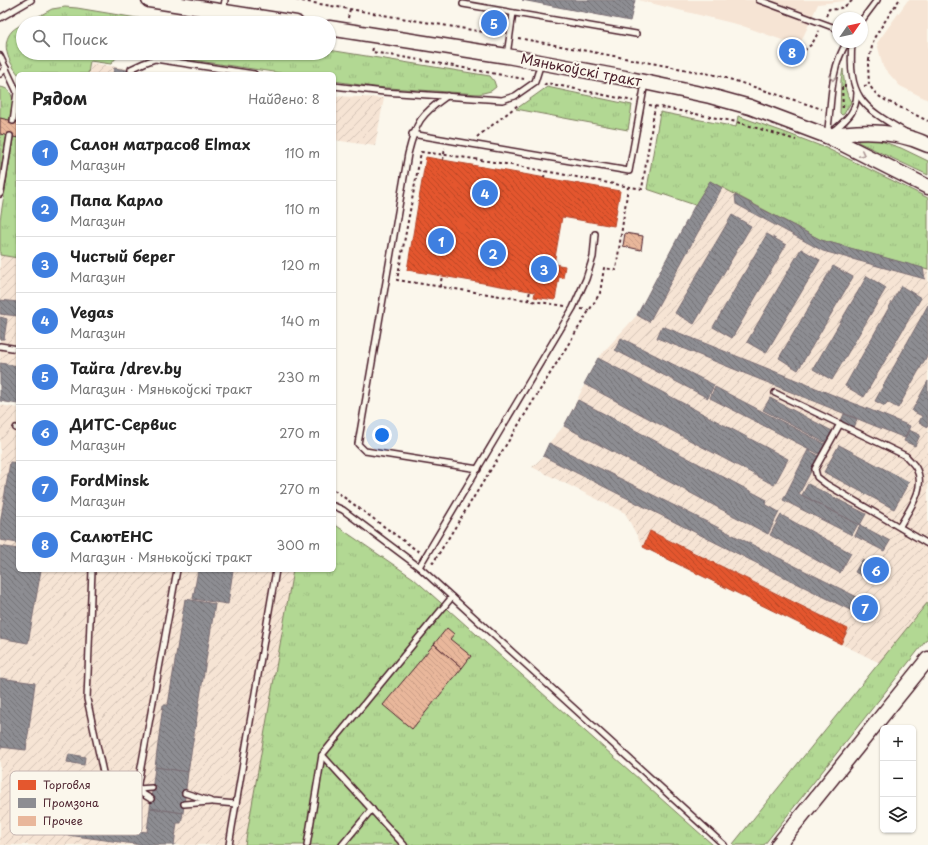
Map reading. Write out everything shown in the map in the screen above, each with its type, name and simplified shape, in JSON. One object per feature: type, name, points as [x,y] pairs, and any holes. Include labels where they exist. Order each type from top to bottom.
[{"type":"street","points":[[149,0],[224,6],[266,16]]},
{"type":"street","name":"Мянькоўскі тракт","points":[[336,29],[541,62],[710,96],[750,107],[827,136],[928,187]]},
{"type":"street","points":[[827,136],[848,132],[867,131],[891,134],[926,143]]},
{"type":"street","points":[[778,845],[928,659]]},
{"type":"lane","points":[[0,18],[31,0]]},
{"type":"lane","points":[[758,0],[832,27]]},
{"type":"lane","points":[[868,12],[877,0]]},
{"type":"lane","points":[[463,4],[636,34]]},
{"type":"lane","points":[[507,56],[513,13]]},
{"type":"lane","points":[[827,136],[834,71],[843,48]]},
{"type":"lane","points":[[851,48],[850,62],[854,86],[865,105],[872,111],[926,143]]},
{"type":"lane","points":[[0,56],[16,90]]},
{"type":"lane","points":[[131,72],[132,69],[152,60]]},
{"type":"lane","points":[[162,60],[241,72]]},
{"type":"lane","points":[[336,86],[384,92],[502,100],[515,96],[535,81],[541,62]]},
{"type":"lane","points":[[0,74],[6,68]]},
{"type":"lane","points":[[412,134],[446,141],[630,171],[645,82]]},
{"type":"lane","points":[[827,136],[848,118],[856,104],[857,93]]},
{"type":"lane","points":[[446,96],[421,117],[412,134],[358,444],[365,451],[478,469]]},
{"type":"lane","points":[[13,121],[16,99]]},
{"type":"lane","points":[[0,194],[10,136]]},
{"type":"lane","points":[[418,567],[573,308],[586,279],[593,257],[595,234]]},
{"type":"lane","points":[[0,346],[16,349]]},
{"type":"lane","points":[[775,393],[906,456],[916,468],[919,477],[920,489],[900,526]]},
{"type":"lane","points":[[840,424],[815,469],[817,477],[826,484],[900,526],[928,544]]},
{"type":"lane","points":[[336,507],[343,510],[418,567],[724,845]]},
{"type":"lane","points":[[92,572],[86,699],[103,771]]},
{"type":"lane","points":[[141,771],[177,572]]},
{"type":"lane","points":[[229,845],[276,572]]},
{"type":"lane","points":[[308,845],[322,755],[452,597]]},
{"type":"lane","points":[[322,755],[404,845]]},
{"type":"lane","points":[[142,789],[152,788]]},
{"type":"lane","points":[[142,793],[151,799]]},
{"type":"lane","points":[[185,793],[213,802]]},
{"type":"lane","points":[[184,804],[213,802],[236,804]]},
{"type":"lane","points":[[342,845],[372,809]]},
{"type":"path","points":[[296,0],[510,36],[720,76],[821,110],[843,110],[842,86],[869,85]]},
{"type":"path","points":[[828,9],[839,9],[853,0]]},
{"type":"path","points":[[899,0],[874,38],[868,64],[869,85],[877,95],[884,100],[928,121]]},
{"type":"path","points":[[795,58],[812,44]]},
{"type":"path","points":[[426,61],[546,83],[737,122],[803,142]]},
{"type":"path","points":[[541,88],[546,83]]},
{"type":"path","points":[[476,137],[523,101]]},
{"type":"path","points":[[589,310],[397,280],[421,152],[545,171],[642,189],[655,106]]},
{"type":"path","points":[[443,160],[446,141]]},
{"type":"path","points":[[544,178],[545,171]]},
{"type":"path","points":[[623,225],[628,187]]},
{"type":"path","points":[[440,287],[442,276]]},
{"type":"path","points":[[528,301],[530,291]]},
{"type":"shaded area","points":[[638,0],[845,0],[818,4],[799,46],[740,25]]},
{"type":"shaded area","points":[[908,0],[928,0],[928,100],[900,86],[883,67],[877,43]]},
{"type":"shaded area","points":[[91,63],[148,72],[89,72]]},
{"type":"shaded area","points":[[336,96],[384,98],[375,146],[336,140]]},
{"type":"shaded area","points":[[710,181],[821,240],[928,270],[928,602],[880,663],[643,547],[625,513],[532,467],[543,457],[549,443],[564,426],[598,358],[637,315],[695,205]]},
{"type":"shaded area","points":[[0,255],[16,258],[16,404],[0,401]]},
{"type":"shaded area","points":[[0,405],[16,408],[16,572],[293,572],[245,845],[0,845]]},
{"type":"green space","points":[[65,7],[77,8],[125,16],[39,16],[52,9]]},
{"type":"green space","points":[[16,28],[16,60],[114,60],[111,64],[90,61],[88,72],[17,72],[9,59],[6,47],[8,36]]},
{"type":"green space","points":[[336,51],[490,76],[496,87],[491,91],[479,94],[374,87],[336,81],[336,72],[273,72],[192,60],[336,60]]},
{"type":"green space","points":[[843,69],[844,82],[851,102],[842,115],[840,113],[841,80]]},
{"type":"green space","points":[[0,87],[9,91],[13,100],[0,174]]},
{"type":"green space","points":[[547,87],[632,105],[628,130],[516,109]]},
{"type":"green space","points":[[660,112],[736,127],[738,116],[826,148],[928,198],[928,270],[821,240],[710,181],[695,205],[647,189]]},
{"type":"green space","points":[[16,121],[16,258],[0,255],[0,220]]},
{"type":"green space","points":[[858,139],[875,139],[901,148],[928,161],[928,175],[858,142]]},
{"type":"green space","points":[[336,525],[413,578],[713,845],[245,845],[293,572],[336,572]]},
{"type":"green space","points":[[928,602],[928,638],[764,845],[733,844]]},
{"type":"building: Торговля","points":[[491,18],[500,19],[498,29],[489,27]]},
{"type":"building: Торговля","points":[[426,157],[620,191],[614,226],[562,217],[554,264],[565,266],[563,278],[559,277],[555,300],[534,297],[535,292],[407,270]]},
{"type":"building: Торговля","points":[[650,531],[848,629],[841,644],[643,547]]},
{"type":"building: Промзона","points":[[522,0],[635,0],[630,21]]},
{"type":"building: Промзона","points":[[114,68],[127,70],[126,72],[113,72]]},
{"type":"building: Промзона","points":[[710,181],[722,188],[649,322],[637,315],[695,205]]},
{"type":"building: Промзона","points":[[735,195],[821,240],[923,268],[925,279],[823,251],[736,204]]},
{"type":"building: Промзона","points":[[732,215],[751,226],[694,324],[675,313]]},
{"type":"building: Промзона","points":[[767,234],[786,245],[732,338],[713,327]]},
{"type":"building: Промзона","points":[[801,249],[820,260],[766,353],[747,342]]},
{"type":"building: Промзона","points":[[833,266],[853,277],[798,370],[779,358]]},
{"type":"building: Промзона","points":[[867,276],[886,288],[832,380],[813,369]]},
{"type":"building: Промзона","points":[[901,286],[921,298],[864,397],[845,386]]},
{"type":"building: Промзона","points":[[0,300],[16,302],[16,316],[0,314]]},
{"type":"building: Промзона","points":[[928,305],[928,354],[898,408],[887,402],[885,406],[875,401]]},
{"type":"building: Промзона","points":[[0,317],[7,319],[4,339],[0,339]]},
{"type":"building: Промзона","points":[[662,326],[910,426],[905,438],[657,338]]},
{"type":"building: Промзона","points":[[621,338],[714,385],[708,398],[615,350]]},
{"type":"building: Промзона","points":[[598,358],[788,459],[774,485],[584,384]]},
{"type":"building: Промзона","points":[[0,363],[16,366],[16,404],[0,401]]},
{"type":"building: Промзона","points":[[928,381],[928,427],[919,422],[922,416],[912,411]]},
{"type":"building: Промзона","points":[[715,387],[825,444],[819,454],[710,398]]},
{"type":"building: Промзона","points":[[770,398],[832,431],[826,443],[763,410]]},
{"type":"building: Промзона","points":[[578,400],[767,500],[765,504],[779,512],[768,534],[564,426]]},
{"type":"building: Промзона","points":[[844,414],[857,419],[854,428],[840,423]]},
{"type":"building: Промзона","points":[[909,430],[920,435],[915,446],[904,441]]},
{"type":"building: Промзона","points":[[549,443],[875,606],[868,619],[543,456]]},
{"type":"building: Промзона","points":[[839,445],[909,482],[894,509],[824,472]]},
{"type":"building: Промзона","points":[[808,450],[819,456],[799,494],[858,524],[852,535],[783,500]]},
{"type":"building: Промзона","points":[[10,462],[16,463],[16,543],[0,540],[0,524]]},
{"type":"building: Промзона","points":[[808,484],[866,514],[860,525],[802,495]]},
{"type":"building: Промзона","points":[[781,515],[851,553],[840,573],[770,535]]},
{"type":"building: Промзона","points":[[860,525],[890,541],[884,551],[855,536]]},
{"type":"building: Промзона","points":[[0,546],[16,549],[16,572],[41,572],[28,643],[0,638]]},
{"type":"building: Промзона","points":[[862,560],[882,570],[875,583],[855,572]]},
{"type":"building: Промзона","points":[[198,572],[233,572],[228,604],[193,599]]},
{"type":"building: Промзона","points":[[185,599],[215,604],[188,772],[155,767],[163,705],[168,705]]},
{"type":"building: Промзона","points":[[0,678],[35,683],[26,750],[0,747]]},
{"type":"building: Промзона","points":[[69,754],[85,757],[84,765],[67,762]]},
{"type":"building: Промзона","points":[[155,767],[188,772],[183,813],[150,808]]},
{"type":"building: Промзона","points":[[150,808],[183,813],[181,823],[177,823],[174,845],[142,845],[68,835],[142,835],[142,831],[147,832]]},
{"type":"building: Прочее","points":[[0,118],[16,122],[16,138],[0,134]]},
{"type":"building: Прочее","points":[[625,233],[643,236],[641,250],[623,246]]},
{"type":"building: Прочее","points":[[447,628],[454,634],[450,639],[471,656],[462,668],[434,644]]},
{"type":"building: Прочее","points":[[434,644],[462,668],[412,729],[383,705]]},
{"type":"place","name":"Тайга /drev.by","points":[[494,23]]},
{"type":"place","name":"СалютЕНС","points":[[792,52]]},
{"type":"place","name":"Vegas","points":[[485,193]]},
{"type":"place","name":"Салон матрасов Elmax","points":[[441,241]]},
{"type":"place","name":"Папа Карло","points":[[493,253]]},
{"type":"place","name":"Чистый берег","points":[[544,269]]},
{"type":"place","name":"ДИТС-Сервис","points":[[876,570]]},
{"type":"place","name":"FordMinsk","points":[[865,608]]}]
